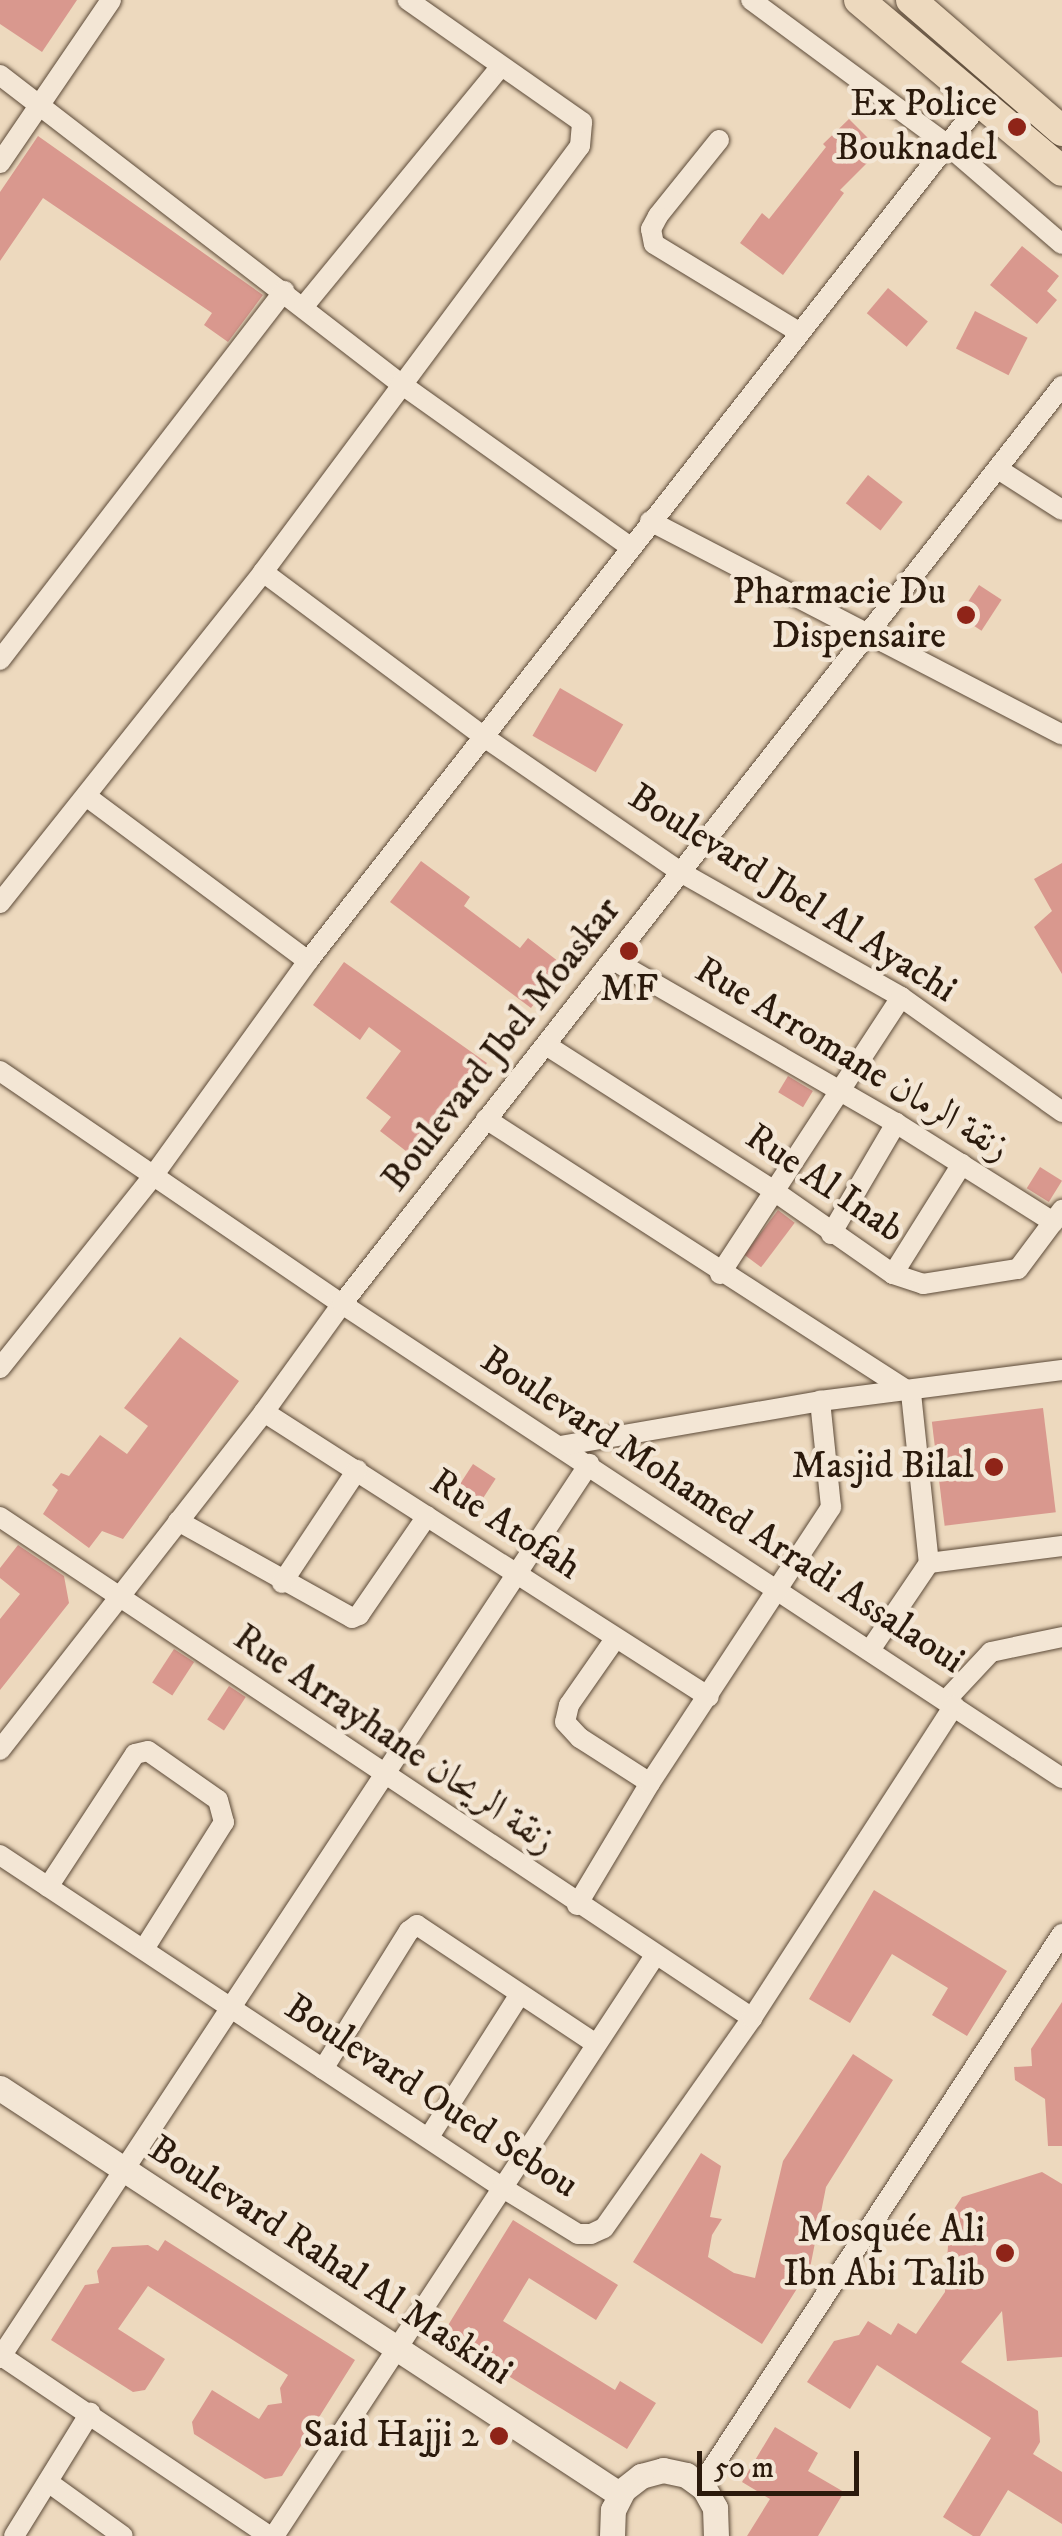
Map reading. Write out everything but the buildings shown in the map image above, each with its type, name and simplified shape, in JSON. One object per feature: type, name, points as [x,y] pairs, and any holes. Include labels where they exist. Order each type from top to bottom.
[{"type":"main road","points":[[859,0],[1062,171]]},
{"type":"main road","points":[[910,0],[1062,131]]},
{"type":"street","points":[[0,162],[111,0]]},
{"type":"street","points":[[0,903],[263,572],[584,138],[582,122],[408,0]]},
{"type":"street","points":[[752,0],[946,144],[1062,244]]},
{"type":"street","points":[[304,306],[500,67]]},
{"type":"street","points":[[0,75],[401,384],[630,547]]},
{"type":"street","points":[[0,1368],[153,1176],[308,961],[981,102]]},
{"type":"street","points":[[719,140],[658,216],[651,229],[654,244],[799,332]]},
{"type":"street","points":[[0,660],[284,291]]},
{"type":"street","name":"Boulevard Jbel Moaskar","points":[[0,1750],[486,1119],[615,961],[1062,386]]},
{"type":"street","points":[[998,468],[1062,510]]},
{"type":"street","points":[[650,522],[1062,735]]},
{"type":"street","name":"Boulevard Jbel Al Ayachi","points":[[263,572],[484,737],[682,873],[901,997],[1062,1112]]},
{"type":"street","points":[[86,796],[308,961]]},
{"type":"street","name":"Rue Arromane زنقة الرمان","points":[[615,961],[1058,1216]]},
{"type":"street","points":[[720,1274],[901,997]]},
{"type":"street","name":"Rue Al Inab","points":[[546,1045],[774,1191],[892,1274],[923,1284],[1018,1269],[1058,1216]]},
{"type":"street","name":"Boulevard Mohamed Arradi Assalaoui","points":[[0,1072],[342,1304],[1062,1778]]},
{"type":"street","points":[[486,1119],[720,1274],[911,1393]]},
{"type":"street","points":[[831,1234],[896,1124]]},
{"type":"street","points":[[892,1274],[962,1164]]},
{"type":"street","points":[[560,1446],[820,1401],[911,1393],[1062,1370]]},
{"type":"street","points":[[870,1650],[930,1563],[911,1393]]},
{"type":"street","points":[[577,1905],[650,1784],[832,1507],[820,1401]]},
{"type":"street","name":"Rue Atofah","points":[[264,1412],[709,1697]]},
{"type":"street","points":[[588,1464],[381,1774],[232,2010],[0,2356],[272,2536],[654,1956]]},
{"type":"street","points":[[282,1582],[357,1470]]},
{"type":"street","name":"Rue Arrayhane زنقة الريحان","points":[[0,1516],[577,1905],[752,2018]]},
{"type":"street","points":[[178,1521],[341,1616],[356,1617],[427,1516]]},
{"type":"street","points":[[930,1563],[1062,1546]]},
{"type":"street","points":[[615,1638],[569,1705],[565,1722],[580,1738],[650,1784]]},
{"type":"street","name":"Boulevard Oued Sebou","points":[[0,1854],[578,2234],[604,2228],[752,2018],[950,1703],[991,1652],[1062,1638]]},
{"type":"street","points":[[48,1886],[135,1754],[148,1752],[218,1800],[224,1812],[216,1834],[144,1949]]},
{"type":"street","points":[[323,2069],[413,1926],[421,1926],[596,2044]]},
{"type":"street","points":[[701,2485],[1062,1934]]},
{"type":"street","points":[[429,2137],[520,1994]]},
{"type":"street","name":"Boulevard Rahal Al Maskini","points":[[0,2088],[620,2494]]},
{"type":"street","points":[[14,2536],[90,2413]]},
{"type":"street","points":[[612,2536],[612,2515],[620,2494],[636,2478],[658,2471],[686,2475],[701,2485],[715,2508],[716,2536]]},
{"type":"street","points":[[48,2482],[123,2536]]},
{"type":"place","name":"Ex Police Bouknadel","points":[[1017,127]]},
{"type":"place","name":"Pharmacie Du Dispensaire","points":[[966,615]]},
{"type":"place","name":"MF","points":[[629,951]]},
{"type":"place","name":"Masjid Bilal","points":[[994,1467]]},
{"type":"place","name":"Mosquée Ali Ibn Abi Talib","points":[[1005,2253]]},
{"type":"place","name":"Said Hajji 2","points":[[499,2436]]}]
